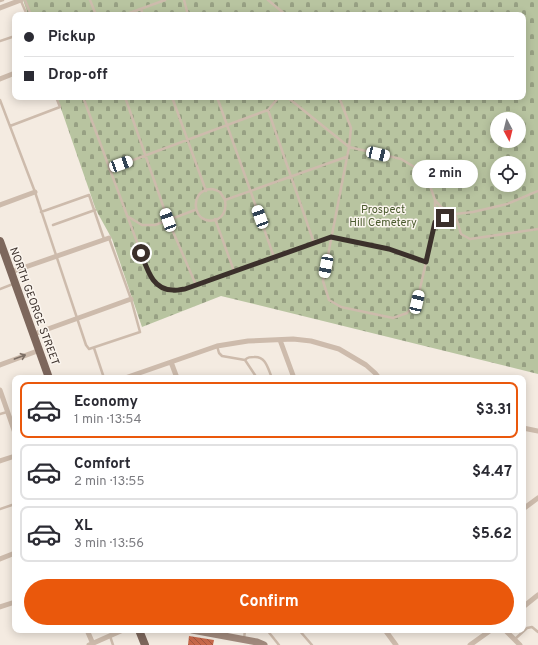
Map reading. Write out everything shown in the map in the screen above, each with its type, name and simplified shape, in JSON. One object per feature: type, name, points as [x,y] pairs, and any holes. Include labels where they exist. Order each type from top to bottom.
[{"type":"main road","name":"NORTH GEORGE STREET","points":[[0,241],[48,375]]},
{"type":"main road","points":[[140,633],[145,645]]},
{"type":"street","points":[[0,8],[21,0]]},
{"type":"street","points":[[0,79],[12,75]]},
{"type":"street","points":[[0,205],[35,192]]},
{"type":"street","points":[[11,272],[107,238]]},
{"type":"street","points":[[34,334],[131,299]]},
{"type":"street","points":[[134,375],[217,346],[248,341],[293,339],[311,341],[332,347],[366,365],[377,375]]},
{"type":"street","points":[[280,340],[293,375]]},
{"type":"street","points":[[0,365],[40,350]]},
{"type":"street","points":[[171,362],[176,375]]},
{"type":"street","points":[[0,390],[12,425]]},
{"type":"street","points":[[526,429],[538,431]]},
{"type":"street","points":[[0,461],[12,457]]},
{"type":"street","points":[[526,507],[538,498]]},
{"type":"street","points":[[0,559],[12,554]]},
{"type":"street","points":[[526,604],[538,595]]},
{"type":"street","points":[[0,607],[12,603]]},
{"type":"street","points":[[89,633],[91,644],[116,633]]},
{"type":"street","points":[[209,633],[244,639],[264,645]]},
{"type":"street","points":[[387,633],[396,645]]},
{"type":"street","points":[[470,645],[487,633]]},
{"type":"street","points":[[508,633],[520,645]]},
{"type":"lane","points":[[21,0],[26,12]]},
{"type":"lane","points":[[26,0],[31,12]]},
{"type":"lane","points":[[90,0],[95,12]]},
{"type":"lane","points":[[132,12],[165,0]]},
{"type":"lane","points":[[184,0],[187,12]]},
{"type":"lane","points":[[268,0],[282,12]]},
{"type":"lane","points":[[0,41],[12,37]]},
{"type":"lane","points":[[0,100],[35,192],[41,212],[86,345],[89,349],[94,348],[140,332],[131,299],[89,195],[41,212]]},
{"type":"lane","points":[[10,126],[60,107],[57,100]]},
{"type":"lane","points":[[84,100],[150,277],[160,286],[172,291],[185,289],[331,237],[389,249],[426,262]]},
{"type":"lane","points":[[126,100],[168,220],[196,285]]},
{"type":"lane","points":[[173,100],[206,191]]},
{"type":"lane","points":[[218,100],[274,257]]},
{"type":"lane","points":[[109,169],[268,110],[276,100]]},
{"type":"lane","points":[[291,100],[349,147],[402,159],[416,168],[429,183],[435,200],[435,222],[417,302],[407,313],[393,318],[341,307],[329,300],[323,281],[349,147],[351,128],[340,100]]},
{"type":"lane","points":[[268,110],[314,243]]},
{"type":"lane","points":[[225,200],[347,157]]},
{"type":"lane","points":[[211,189],[220,192],[225,200],[226,210],[219,218],[210,221],[200,217],[195,210],[196,201],[201,192],[206,191],[211,189]]},
{"type":"lane","points":[[435,222],[455,214],[473,212],[508,204],[538,191]]},
{"type":"lane","points":[[435,200],[442,207],[455,214],[462,234],[470,239],[538,229]]},
{"type":"lane","points":[[53,225],[94,210]]},
{"type":"lane","points":[[127,216],[142,225],[154,225],[195,210]]},
{"type":"lane","points":[[215,219],[234,271]]},
{"type":"lane","points":[[0,289],[16,284]]},
{"type":"lane","points":[[217,346],[219,353],[222,356],[245,360],[249,357],[258,356],[262,358],[271,375]]},
{"type":"lane","points":[[94,348],[103,375]]},
{"type":"lane","points":[[245,360],[255,375]]},
{"type":"lane","points":[[0,414],[8,412]]},
{"type":"lane","points":[[0,509],[12,505]]},
{"type":"lane","points":[[526,629],[532,627],[538,632]]},
{"type":"lane","points":[[244,639],[245,633]]},
{"type":"lane","points":[[269,633],[279,645]]},
{"type":"lane","points":[[302,633],[312,645]]},
{"type":"lane","points":[[515,640],[522,633]]},
{"type":"lane","points":[[110,636],[113,645]]},
{"type":"green space","name":"Prospect Hill Cemetery","points":[[23,0],[538,0],[538,374],[221,296],[142,327],[112,239],[96,210],[58,100],[526,100],[526,12],[27,12]]},
{"type":"building","points":[[189,636],[214,640],[213,645],[188,645]]},
{"type":"route","points":[[141,253],[150,277],[160,286],[172,291],[185,289],[331,237],[347,239],[389,249],[426,262],[435,222],[445,218]]}]
